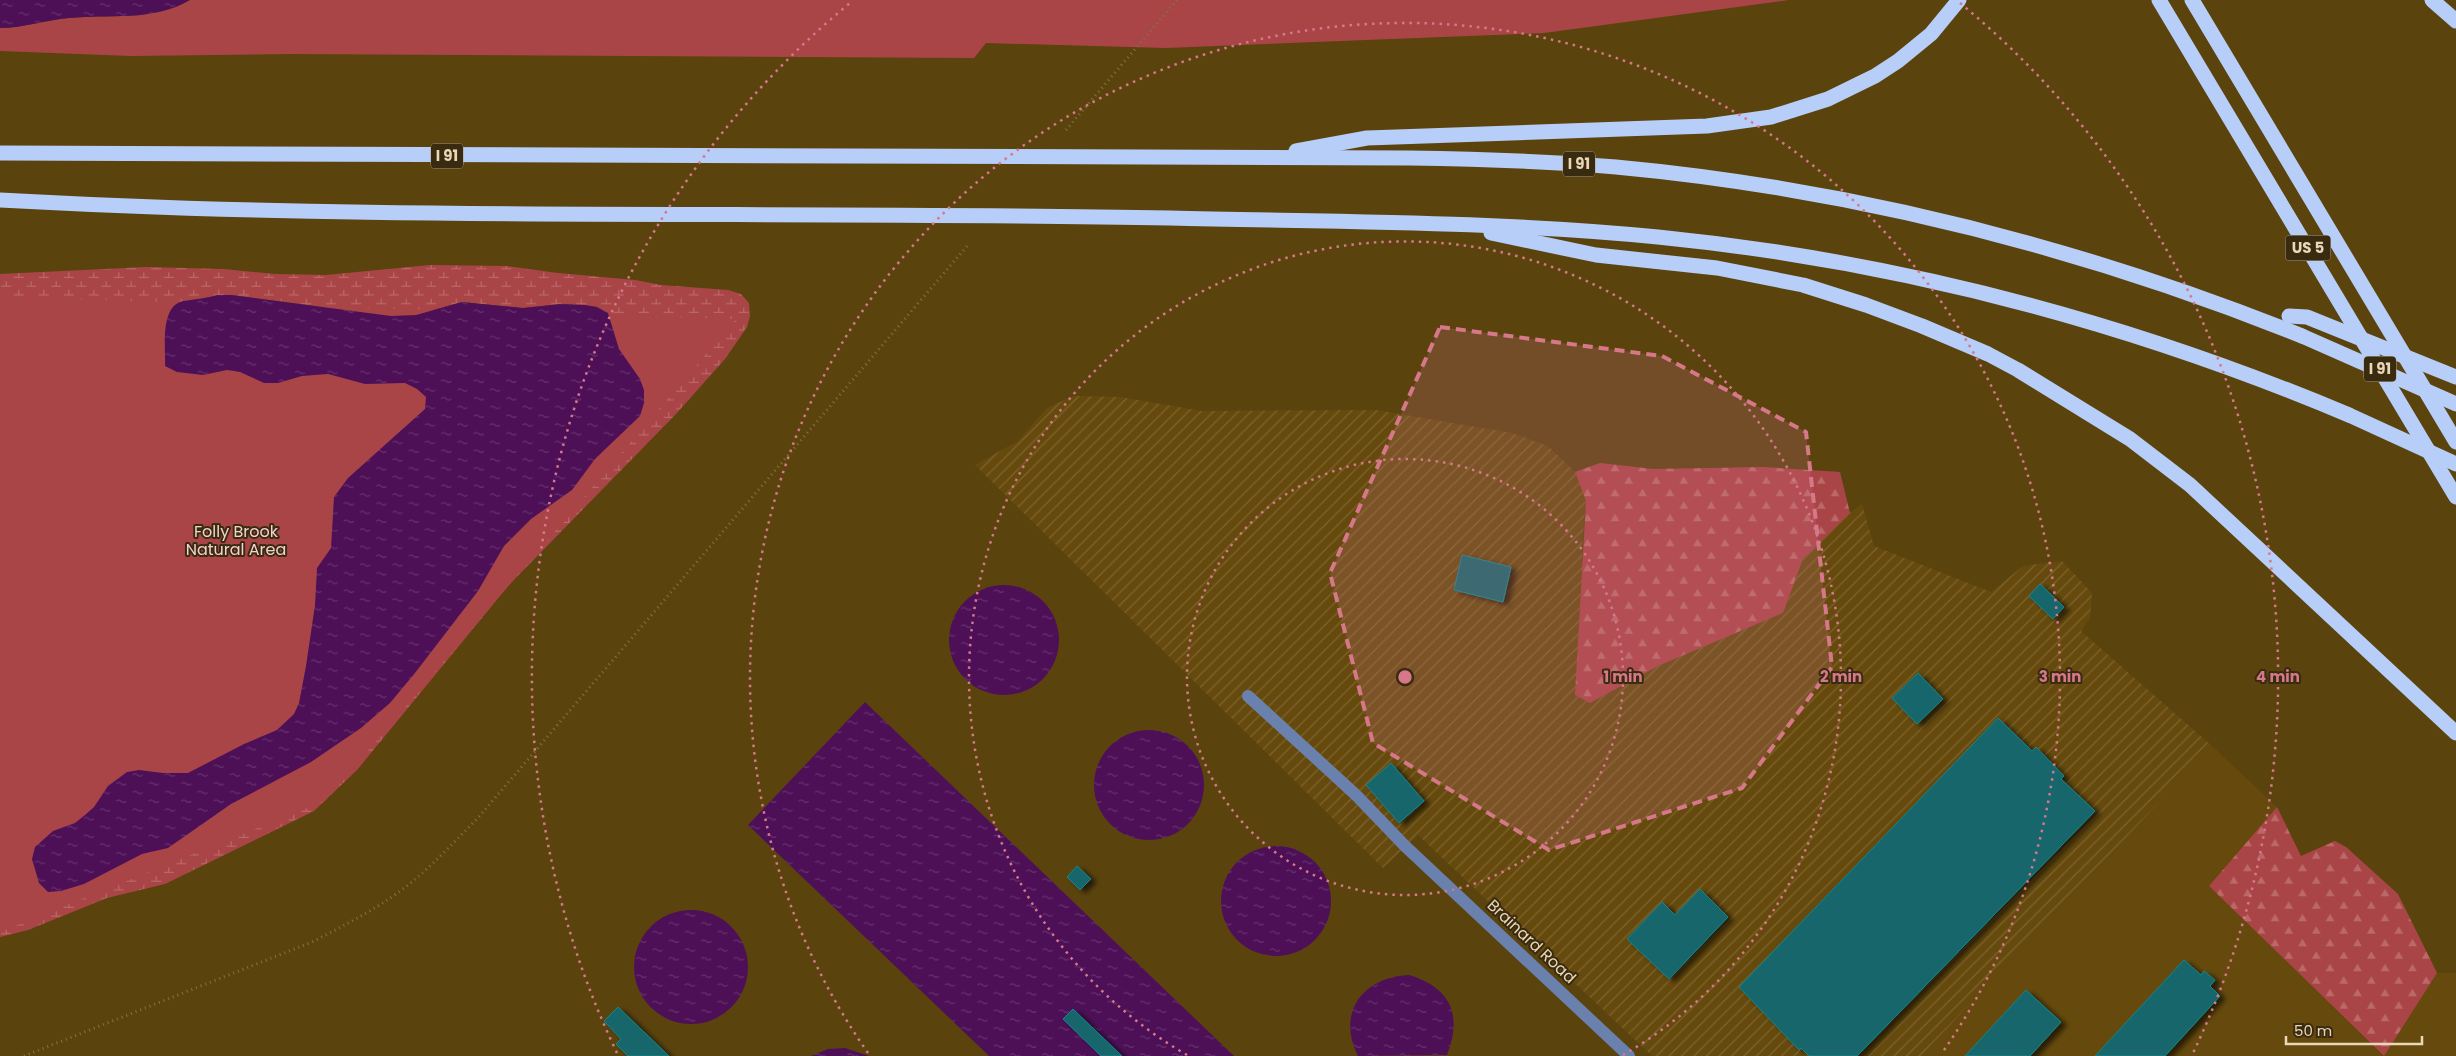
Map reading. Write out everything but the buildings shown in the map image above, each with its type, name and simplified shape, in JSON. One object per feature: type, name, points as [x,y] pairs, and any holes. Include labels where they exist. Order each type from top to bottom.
[{"type":"highway","points":[[1256,158],[1367,138],[1707,126],[1771,117],[1828,99],[1875,76],[1898,61],[1925,39],[1959,0]]},
{"type":"highway","name":"US 5","points":[[2159,0],[2456,497]]},
{"type":"highway","name":"US 5","points":[[2192,0],[2456,442]]},
{"type":"highway","points":[[2432,0],[2456,21]]},
{"type":"highway","name":"I 91","points":[[0,153],[1418,158],[1551,162],[1640,170],[1741,183],[1887,210],[2012,238],[2121,270],[2245,314],[2408,381],[2456,404]]},
{"type":"highway","points":[[0,200],[282,210],[1046,216],[1451,225],[1571,230],[1680,239],[1809,256],[1909,274],[2005,297],[2130,333],[2252,375],[2349,415],[2456,464]]},
{"type":"highway","points":[[1451,225],[1596,255],[1717,268],[1803,285],[1876,308],[1952,338],[1995,358],[2096,416],[2177,475],[2219,511],[2456,733]]},
{"type":"highway","points":[[2245,314],[2307,317],[2456,377]]},
{"type":"street","name":"Brainard Road","points":[[1248,696],[1356,795],[1412,851],[1629,1056]]},
{"type":"path","points":[[1066,130],[1177,0]]},
{"type":"path","points":[[24,1056],[312,942],[358,918],[397,894],[435,862],[477,819],[968,245]]},
{"type":"highlighted area","points":[[1440,327],[1662,356],[1806,432],[1832,667],[1742,788],[1549,850],[1373,743],[1330,573]]},
{"type":"shaded area","points":[[1073,396],[1120,397],[1202,411],[1376,410],[1512,433],[1548,446],[1575,472],[1586,501],[1582,546],[1590,703],[1658,666],[1783,613],[1803,559],[1843,518],[1862,504],[1874,546],[1991,592],[2023,566],[2062,561],[2092,593],[2090,618],[2081,631],[2212,746],[1921,1056],[1652,1056],[1418,835],[1383,868],[975,465],[1018,441],[1047,408]]},
{"type":"shaded area","points":[[2212,746],[2277,807],[2209,886],[2383,1056],[1921,1056]]},
{"type":"shaded area","points":[[2437,973],[2456,973],[2456,1056],[2383,1056]]},
{"type":"green space","points":[[190,0],[1789,0],[1544,33],[1166,48],[986,43],[974,58],[291,54],[131,56],[0,51],[0,28],[18,27],[69,18],[131,16],[161,12]]},
{"type":"green space","name":"Folly Brook Natural Area","points":[[430,265],[506,266],[635,280],[661,285],[728,290],[741,294],[749,303],[750,316],[747,327],[725,359],[676,414],[509,585],[357,770],[314,811],[165,884],[107,898],[28,930],[0,937],[0,274],[146,267],[326,275]],"holes":[[[218,295],[231,295],[391,316],[416,315],[462,302],[523,308],[561,304],[597,307],[53,831],[183,301],[195,301]]]},
{"type":"green space","name":"Folly Brook Natural Area","points":[[0,297],[736,319],[325,801],[0,932]]},
{"type":"green space","points":[[1600,463],[1653,469],[1763,467],[1840,472],[1850,513],[1803,559],[1783,613],[1658,666],[1590,703],[1575,695],[1586,501],[1575,472]]},
{"type":"green space","points":[[2277,807],[2301,856],[2335,841],[2346,847],[2398,894],[2437,973],[2384,1056],[2209,886]]},
{"type":"water","points":[[0,0],[190,0],[161,12],[131,16],[69,18],[18,27],[0,28]]},
{"type":"water","points":[[218,295],[231,295],[391,316],[416,315],[462,302],[523,308],[561,304],[597,307],[608,313],[619,349],[640,379],[644,390],[644,403],[640,416],[595,459],[572,490],[531,519],[504,546],[478,591],[415,673],[390,703],[361,728],[311,762],[231,804],[168,848],[142,854],[84,884],[61,891],[48,892],[39,883],[32,859],[35,847],[53,831],[75,823],[85,815],[94,807],[108,786],[127,772],[139,770],[163,773],[188,773],[244,744],[277,730],[294,714],[299,703],[306,666],[315,605],[317,568],[331,548],[334,497],[348,478],[425,409],[426,397],[417,389],[405,383],[365,384],[328,374],[302,376],[278,383],[264,383],[240,372],[227,370],[203,375],[177,372],[165,366],[166,328],[171,310],[176,304],[184,301]]},
{"type":"water","points":[[1004,585],[1025,589],[1043,601],[1055,619],[1059,640],[1055,661],[1043,679],[1025,691],[1004,695],[983,691],[965,679],[953,661],[949,640],[953,619],[965,601],[983,589]]},
{"type":"water","points":[[865,702],[1234,1056],[989,1056],[748,825]]},
{"type":"water","points":[[1149,730],[1170,734],[1188,746],[1200,764],[1204,785],[1200,806],[1188,824],[1170,836],[1149,840],[1128,836],[1110,824],[1098,806],[1094,785],[1098,764],[1110,746],[1128,734]]},
{"type":"water","points":[[1276,846],[1297,850],[1315,862],[1327,880],[1331,901],[1327,922],[1315,940],[1297,952],[1276,956],[1255,952],[1237,940],[1225,922],[1221,901],[1225,880],[1237,862],[1255,850]]},
{"type":"water","points":[[691,910],[713,915],[731,927],[743,945],[748,967],[743,989],[731,1007],[713,1019],[691,1024],[669,1019],[651,1007],[639,989],[634,967],[639,945],[651,927],[669,915]]},
{"type":"water","points":[[1409,975],[1423,980],[1434,987],[1449,1004],[1453,1015],[1454,1027],[1447,1055],[1358,1056],[1352,1040],[1350,1025],[1352,1012],[1358,1000],[1367,990],[1379,982],[1393,977]]},
{"type":"water","points":[[845,1048],[869,1056],[811,1056],[828,1049]]}]
